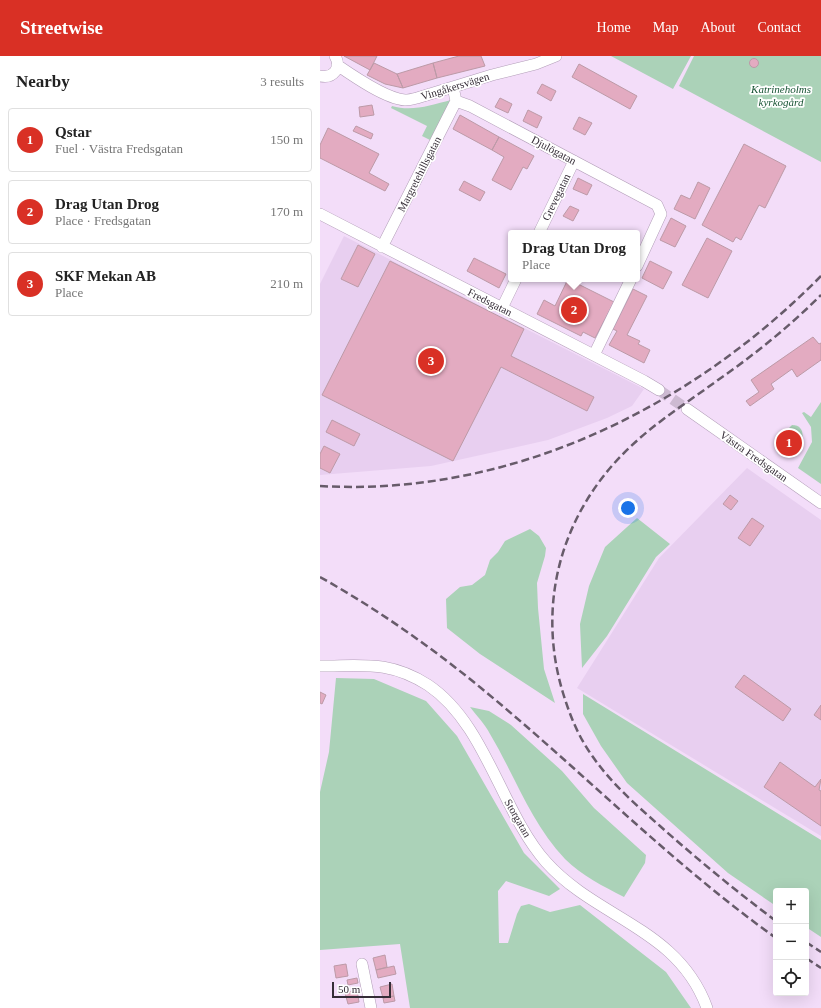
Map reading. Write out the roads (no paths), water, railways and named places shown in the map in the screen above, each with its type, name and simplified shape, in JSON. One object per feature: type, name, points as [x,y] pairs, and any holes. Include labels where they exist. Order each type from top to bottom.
[{"type":"street","name":"Vingåkersvägen","points":[[336,61],[356,78],[395,97],[405,100],[417,98],[492,75],[536,64],[556,56]]},
{"type":"street","points":[[323,77],[335,72],[336,61]]},
{"type":"street","name":"Vingåkersvägen","points":[[323,77],[356,78]]},
{"type":"street","points":[[453,87],[456,101]]},
{"type":"street","name":"Djulögatan","points":[[456,101],[657,205],[661,210],[659,222],[640,260]]},
{"type":"street","name":"Margretehillsgatan","points":[[382,247],[456,101]]},
{"type":"street","name":"Grevegatan","points":[[540,230],[574,161]]},
{"type":"street","name":"Fredsgatan","points":[[320,214],[659,390]]},
{"type":"street","points":[[502,308],[515,282]]},
{"type":"street","points":[[594,355],[630,282]]},
{"type":"street","name":"Västra Fredsgatan","points":[[687,409],[821,503]]},
{"type":"street","name":"Storgatan","points":[[320,666],[384,666],[411,676],[439,694],[465,723],[524,831],[545,861],[577,890],[634,925],[674,956],[694,980],[707,1008]]},
{"type":"street","points":[[362,964],[371,1008]]},
{"type":"tunnel","points":[[659,390],[687,409]]},
{"type":"railway","points":[[320,486],[390,486],[460,477],[527,459],[592,435],[655,404],[714,366],[770,324],[821,276]]},
{"type":"railway","points":[[773,919],[688,851],[642,810],[608,776],[588,750],[575,726],[569,710],[555,660],[552,626],[554,594],[560,562],[571,531],[586,501],[606,474],[629,448],[672,412],[758,350],[797,318],[821,295]]},
{"type":"railway","points":[[320,577],[383,615],[423,643],[481,688],[663,848],[737,909],[773,936]]},
{"type":"railway","points":[[809,944],[821,952]]},
{"type":"railway","points":[[809,960],[821,968]]},
{"type":"place","name":"Drag Utan Drog","points":[[574,310]]},
{"type":"place","name":"SKF Mekan AB","points":[[431,361]]},
{"type":"place","name":"Qstar","points":[[789,443]]},
{"type":"park label","name":"Katrineholms kyrkogård","points":[[781,95]]}]
